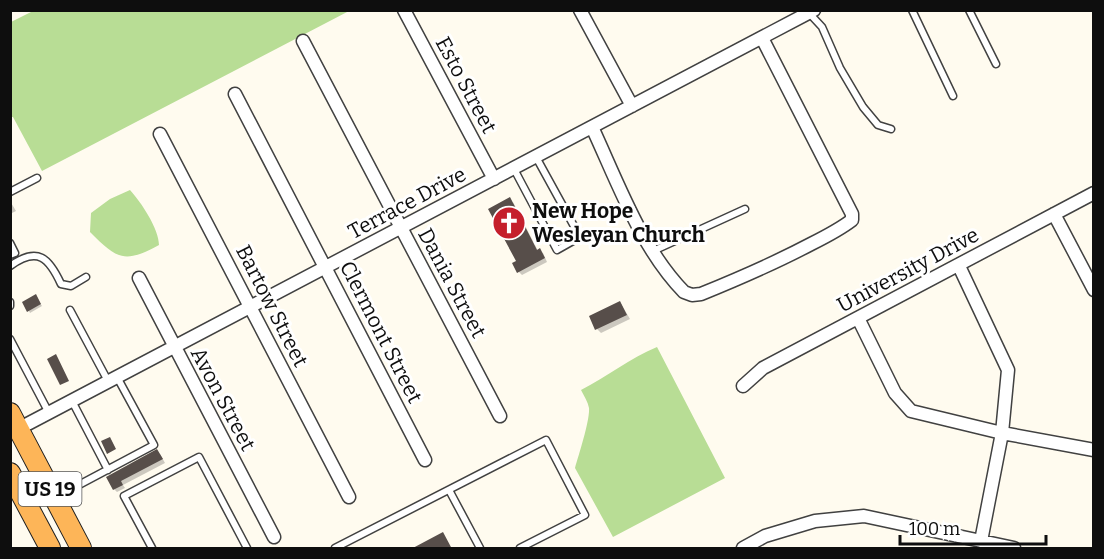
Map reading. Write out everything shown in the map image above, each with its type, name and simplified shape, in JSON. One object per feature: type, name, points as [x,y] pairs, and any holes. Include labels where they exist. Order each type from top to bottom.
[{"type":"highway","name":"US 19","points":[[13,427],[37,465],[81,549]]},
{"type":"highway","name":"US 19","points":[[13,478],[43,546]]},
{"type":"highway","points":[[13,478],[56,530],[65,549]]},
{"type":"street","name":"Esto Street","points":[[404,10],[494,179]]},
{"type":"street","points":[[580,10],[632,106]]},
{"type":"street","name":"Terrace Drive","points":[[13,427],[72,401],[762,38],[807,12]]},
{"type":"street","points":[[592,127],[634,218],[653,251],[684,292],[692,295],[700,294],[769,266],[843,227],[852,220],[852,214],[762,38]]},
{"type":"street","name":"Dania Street","points":[[303,41],[500,416]]},
{"type":"street","name":"Clermont Street","points":[[235,94],[425,460]]},
{"type":"street","name":"Bartow Street","points":[[160,134],[349,497]]},
{"type":"street","name":"University Drive","points":[[743,386],[763,368],[1094,193]]},
{"type":"street","points":[[1054,214],[1094,290]]},
{"type":"street","points":[[959,266],[1008,370],[1002,433],[981,541]]},
{"type":"street","name":"Avon Street","points":[[139,278],[274,537]]},
{"type":"street","points":[[858,318],[895,393],[911,411],[1002,433],[1094,450]]},
{"type":"street","points":[[743,549],[765,537],[815,520],[864,516],[1014,549]]},
{"type":"lane","points":[[912,10],[953,96]]},
{"type":"lane","points":[[969,10],[996,64]]},
{"type":"lane","points":[[807,12],[822,27],[840,68],[863,106],[878,125],[891,129]]},
{"type":"lane","points":[[514,169],[557,250],[580,237],[536,157]]},
{"type":"lane","points":[[10,192],[37,178]]},
{"type":"lane","points":[[653,251],[745,209]]},
{"type":"lane","points":[[10,243],[15,252],[10,255]]},
{"type":"lane","points":[[10,266],[34,255],[44,257],[53,266],[61,284],[71,286],[86,277]]},
{"type":"lane","points":[[55,498],[154,445],[70,310]]},
{"type":"lane","points":[[10,339],[49,413]]},
{"type":"lane","points":[[72,401],[108,470]]},
{"type":"lane","points":[[335,549],[546,440],[585,515],[520,549]]},
{"type":"lane","points":[[152,549],[124,496],[199,457],[247,549]]},
{"type":"lane","points":[[449,490],[480,549]]},
{"type":"green space","points":[[33,11],[349,11],[42,171],[11,117],[11,22]]},
{"type":"green space","points":[[130,190],[153,224],[159,245],[137,255],[122,256],[107,248],[90,232],[91,213],[110,199]]},
{"type":"green space","points":[[657,347],[725,478],[613,537],[575,468],[589,413],[588,404],[581,390]]},
{"type":"building","name":"New Hope Wesleyan Church","points":[[510,197],[537,250],[540,248],[545,258],[517,273],[512,263],[516,261],[488,209]]},
{"type":"building","points":[[36,294],[41,304],[27,312],[22,302]]},
{"type":"building","points":[[620,301],[627,315],[595,330],[589,316]]},
{"type":"building","points":[[56,354],[69,381],[60,385],[47,359]]},
{"type":"building","points":[[110,437],[116,449],[107,454],[101,441]]},
{"type":"building","points":[[157,449],[163,459],[121,481],[123,485],[113,490],[106,477]]},
{"type":"building","points":[[443,532],[452,549],[411,549]]},
{"type":"place","name":"New Hope Wesleyan Church","points":[[509,223]]}]
